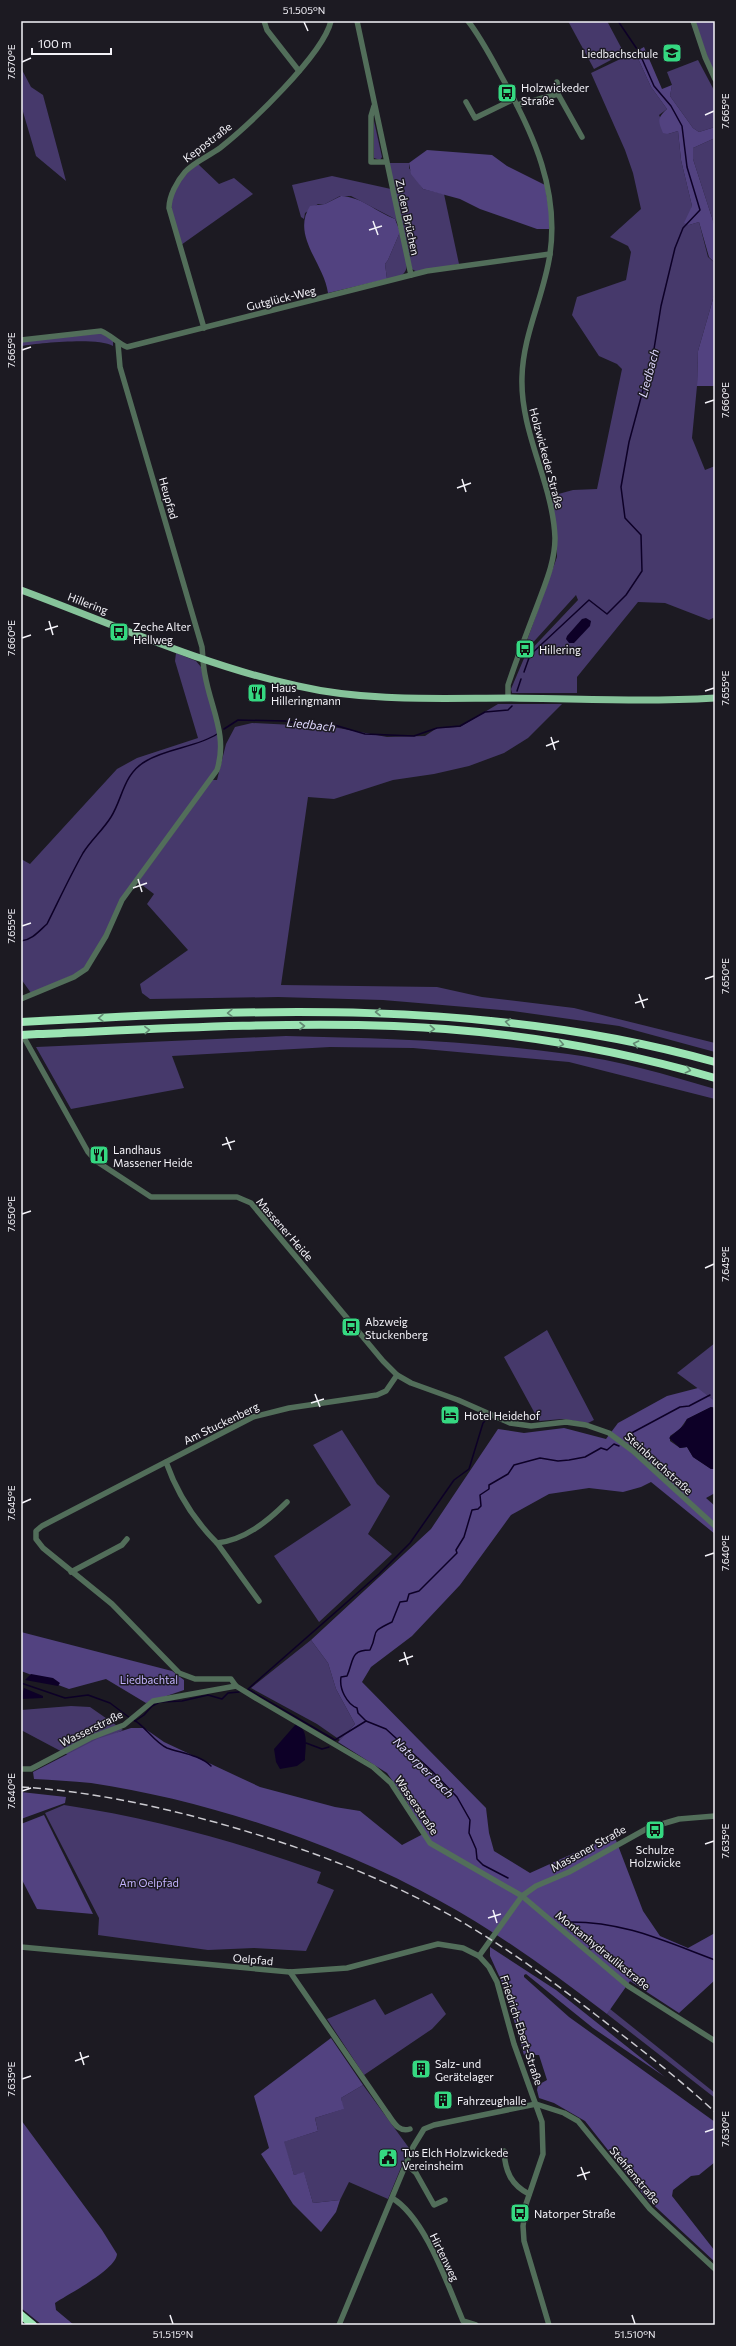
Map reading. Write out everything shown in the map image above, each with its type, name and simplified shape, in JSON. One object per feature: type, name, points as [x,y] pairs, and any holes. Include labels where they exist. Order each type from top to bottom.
[{"type":"highway","points":[[24,1022],[269,1011],[395,1012],[504,1021],[552,1028],[616,1039],[715,1062]]},
{"type":"highway","points":[[21,1033],[38,1034],[263,1025],[394,1026],[502,1035],[549,1042],[613,1053],[715,1078]]},
{"type":"highway","points":[[21,2315],[33,2325]]},
{"type":"main road","name":"Hillering","points":[[21,590],[203,658],[257,676],[339,694],[386,697],[715,698]]},
{"type":"street","points":[[264,21],[267,30],[299,71]]},
{"type":"street","name":"Keppstraße","points":[[204,328],[169,208],[169,200],[185,172],[229,140],[299,71],[326,37],[331,21]]},
{"type":"street","name":"Zu den Brüchen","points":[[357,21],[411,275]]},
{"type":"street","name":"Holzwickeder Straße","points":[[468,21],[514,99],[536,144],[547,182],[551,209],[550,254],[526,340],[522,392],[527,423],[551,510],[555,549],[549,572],[508,685],[508,698]]},
{"type":"street","points":[[693,21],[705,57],[715,79]]},
{"type":"street","points":[[557,82],[558,94],[582,137]]},
{"type":"street","points":[[517,105],[558,94]]},
{"type":"street","points":[[466,102],[475,118],[514,99]]},
{"type":"street","name":"Zu den Brüchen","points":[[374,106],[371,116],[371,162],[386,162]]},
{"type":"street","name":"Gutglück-Weg","points":[[118,344],[127,347],[411,275],[479,263],[550,254]]},
{"type":"street","points":[[21,340],[101,331],[109,335],[118,344]]},
{"type":"street","name":"Heupfad","points":[[21,999],[74,977],[86,969],[106,936],[122,900],[217,770],[221,746],[220,732],[205,675],[199,638],[120,367],[118,344]]},
{"type":"street","name":"Massener Heide","points":[[21,1033],[88,1152],[96,1161],[151,1197],[237,1197],[251,1203],[383,1361],[397,1375],[411,1383],[458,1400],[491,1415]]},
{"type":"street","name":"Am Stuckenberg","points":[[236,1684],[228,1678],[189,1678],[179,1673],[112,1604],[71,1572],[38,1543],[35,1533],[37,1529],[260,1414],[382,1394],[397,1375]]},
{"type":"street","name":"Steinbruchstraße","points":[[491,1415],[517,1425],[566,1422],[586,1425],[609,1433],[638,1456],[715,1526]]},
{"type":"street","points":[[166,1462],[174,1486],[189,1509],[217,1543],[259,1601]]},
{"type":"street","points":[[217,1543],[243,1536],[272,1516],[287,1502]]},
{"type":"street","points":[[71,1572],[122,1545],[127,1540]]},
{"type":"street","name":"Wasserstraße","points":[[21,1769],[31,1768],[90,1738],[129,1722],[146,1705],[157,1700],[236,1684],[373,1767],[391,1783],[430,1842],[522,1896]]},
{"type":"street","name":"Massener Straße","points":[[479,1956],[522,1896],[536,1886],[569,1872],[648,1828],[679,1819],[715,1816]]},
{"type":"street","name":"Montanhydraulikstraße","points":[[522,1896],[628,1986],[715,2041]]},
{"type":"street","name":"Oelpfad","points":[[21,1947],[290,1972],[347,1968],[438,1944],[463,1948],[479,1956]]},
{"type":"street","name":"Friedrich-Ebert-Straße","points":[[479,1956],[489,1967],[497,1982],[514,2044],[536,2104]]},
{"type":"street","points":[[290,1972],[387,2113],[400,2129],[404,2131],[410,2130]]},
{"type":"street","points":[[339,2325],[406,2164],[421,2133],[428,2127],[536,2104],[544,2137],[543,2154],[529,2194],[524,2214],[524,2241],[549,2325]]},
{"type":"street","name":"Stehfenstraße","points":[[536,2104],[564,2113],[578,2121],[650,2210],[715,2269]]},
{"type":"street","points":[[504,2151],[508,2175],[514,2184],[529,2194]]},
{"type":"street","points":[[406,2164],[416,2173],[434,2205],[445,2200]]},
{"type":"street","name":"Hirtenweg","points":[[392,2198],[409,2211],[433,2252],[463,2321],[476,2325]]},
{"type":"green space","points":[[568,21],[607,21],[624,53],[594,69]]},
{"type":"green space","points":[[695,21],[715,21],[715,74],[707,56]]},
{"type":"green space","points":[[644,47],[662,89],[672,85],[670,96],[693,128],[699,132],[715,127],[715,138],[693,148],[693,159],[715,227],[715,263],[709,257],[699,222],[689,225],[684,223],[692,206],[681,160],[678,131],[668,134],[663,133],[661,129],[659,120],[661,115],[667,109],[651,87],[635,52]]},
{"type":"green space","points":[[635,52],[651,87],[667,109],[659,115],[668,134],[678,131],[681,160],[692,206],[689,225],[699,222],[708,257],[715,263],[715,292],[698,351],[697,386],[692,438],[705,470],[715,466],[715,617],[709,620],[665,603],[638,602],[577,677],[577,693],[512,693],[511,689],[525,656],[578,600],[576,595],[528,648],[525,646],[557,557],[557,537],[551,496],[573,490],[597,489],[622,369],[617,364],[599,356],[572,315],[577,297],[626,280],[631,252],[628,246],[610,237],[641,209],[633,173],[625,150],[591,73]]},
{"type":"green space","points":[[698,60],[715,92],[715,127],[699,132],[693,128],[670,96],[672,85],[667,72]]},
{"type":"green space","points":[[21,68],[31,87],[43,95],[66,181],[36,156],[21,105]]},
{"type":"green space","points":[[374,121],[382,157],[380,160],[374,158]]},
{"type":"green space","points":[[715,138],[715,227],[693,159],[693,148]]},
{"type":"green space","points":[[427,150],[492,155],[507,166],[545,185],[549,210],[549,229],[537,229],[480,209],[460,199],[423,189],[411,174],[409,163]]},
{"type":"green space","points":[[388,163],[409,163],[409,168],[423,189],[444,194],[459,264],[417,272],[412,269]]},
{"type":"green space","points":[[198,164],[219,184],[234,178],[253,194],[181,245],[174,220],[172,201],[174,192],[179,183],[186,174]]},
{"type":"green space","points":[[332,176],[391,189],[398,224],[395,219],[351,196],[340,196],[325,204],[318,204],[305,213],[304,219],[301,217],[292,185]]},
{"type":"green space","points":[[341,196],[356,199],[395,219],[400,232],[385,264],[387,279],[328,293],[321,271],[306,239],[304,228],[305,217],[310,206],[325,204]]},
{"type":"green space","points":[[400,232],[406,255],[407,267],[402,275],[387,279],[385,264]]},
{"type":"green space","points":[[715,292],[715,386],[697,386],[698,351]]},
{"type":"green space","points":[[102,333],[113,340],[113,346],[106,343],[82,341],[55,342],[21,346],[21,342]]},
{"type":"green space","points":[[176,653],[196,661],[201,667],[220,732],[217,770],[134,882],[92,959],[80,972],[31,993],[21,979],[21,859],[30,864],[117,769],[137,758],[198,738],[175,661]]},
{"type":"green space","points":[[498,704],[562,704],[528,738],[504,753],[469,766],[434,774],[393,780],[334,799],[308,797],[281,985],[437,987],[482,997],[574,1008],[715,1043],[715,1052],[619,1026],[513,1011],[383,1000],[278,997],[150,999],[142,993],[140,984],[188,950],[147,904],[154,894],[138,882],[212,780],[217,780],[226,744],[235,727],[252,723],[333,727],[387,737],[425,736],[437,728],[460,727]]},
{"type":"green space","points":[[286,1036],[392,1039],[462,1043],[587,1057],[642,1068],[715,1089],[715,1099],[569,1062],[413,1048],[330,1047],[172,1056],[184,1088],[71,1109],[36,1047]]},
{"type":"green space","points":[[547,1330],[594,1420],[588,1423],[562,1419],[539,1421],[504,1357]]},
{"type":"green space","points":[[715,1343],[715,1401],[677,1373]]},
{"type":"green space","points":[[698,1388],[715,1401],[715,1408],[711,1407],[687,1419],[680,1429],[670,1436],[670,1441],[680,1448],[687,1447],[693,1457],[711,1469],[715,1469],[715,1493],[706,1498],[715,1506],[715,1534],[651,1482],[641,1487],[623,1492],[589,1488],[549,1494],[511,1515],[460,1585],[412,1636],[371,1667],[362,1682],[486,1808],[489,1833],[494,1851],[530,1873],[614,1835],[643,1911],[660,1936],[688,1948],[715,1933],[715,1980],[679,2013],[630,1981],[607,2014],[525,1954],[462,1913],[400,1880],[315,1843],[225,1813],[180,1801],[91,1783],[34,1779],[33,1772],[97,1739],[131,1728],[144,1728],[164,1742],[260,1787],[335,1807],[360,1811],[402,1845],[425,1833],[404,1797],[387,1773],[338,1742],[355,1724],[336,1689],[328,1663],[311,1640],[431,1529],[498,1429],[524,1433],[564,1428],[606,1439],[618,1423],[667,1396]]},
{"type":"green space","points":[[342,1430],[377,1484],[390,1496],[368,1534],[392,1554],[319,1622],[274,1556],[351,1505],[313,1445]]},
{"type":"green space","name":"Liedbachtal","points":[[21,1632],[172,1671],[184,1680],[184,1690],[146,1703],[106,1679],[69,1689],[21,1671]]},
{"type":"green space","points":[[311,1640],[328,1663],[336,1689],[355,1724],[340,1740],[317,1724],[251,1688]]},
{"type":"green space","points":[[71,1706],[90,1707],[123,1730],[70,1756],[21,1730],[21,1710]]},
{"type":"green space","points":[[21,1792],[66,1797],[65,1803],[21,1819]]},
{"type":"green space","name":"Am Oelpfad","points":[[64,1805],[97,1810],[162,1824],[226,1841],[290,1861],[321,1872],[317,1883],[334,1890],[306,1951],[254,1948],[208,1950],[98,1935],[99,1918],[45,1813]]},
{"type":"green space","points":[[44,1815],[93,1914],[37,1909],[21,1878],[21,1824]]},
{"type":"green space","points":[[490,1947],[556,1990],[665,2077],[593,2028],[526,1974],[524,1975],[524,1977],[569,2017],[715,2122],[715,2162],[699,2175],[691,2176],[673,2190],[672,2196],[715,2251],[715,2262],[646,2198],[585,2121],[554,2103],[539,2098],[537,2090],[538,2085],[547,2080],[539,2055],[524,2055],[505,1989],[490,1956]]},
{"type":"green space","points":[[432,1993],[446,2014],[432,2029],[364,2075],[327,2019],[375,1999],[385,2015]]},
{"type":"green space","points":[[610,2009],[715,2093],[715,2098],[607,2014]]},
{"type":"green space","points":[[331,2038],[363,2085],[341,2098],[344,2109],[315,2118],[318,2131],[284,2142],[294,2175],[304,2172],[313,2203],[340,2200],[336,2212],[321,2232],[293,2204],[261,2154],[269,2148],[254,2096]]},
{"type":"green space","points":[[363,2085],[409,2148],[388,2199],[349,2182],[340,2200],[313,2203],[304,2173],[294,2175],[283,2142],[318,2131],[315,2118],[343,2109],[341,2098]]},
{"type":"green space","points":[[21,2120],[102,2230],[117,2254],[115,2260],[109,2267],[80,2288],[55,2303],[56,2310],[74,2325],[42,2325],[21,2308]]},
{"type":"shaded area","points":[[586,618],[591,621],[590,626],[574,643],[569,643],[566,639],[567,636],[582,619]]},
{"type":"shaded area","points":[[711,1407],[715,1408],[715,1469],[711,1469],[693,1457],[687,1447],[680,1448],[669,1438],[684,1425],[687,1419]]},
{"type":"shaded area","points":[[31,1674],[53,1678],[60,1683],[58,1686],[25,1680]]},
{"type":"shaded area","points":[[24,1688],[43,1696],[43,1698],[21,1699]]},
{"type":"shaded area","points":[[296,1724],[303,1730],[305,1735],[305,1760],[297,1766],[280,1769],[276,1762],[274,1749]]},
{"type":"waterway","name":"Liedbach","points":[[524,672],[530,655],[589,600],[607,614],[626,595],[642,571],[641,535],[625,518],[621,487],[629,442],[654,349],[661,306],[675,248],[683,228],[700,210],[687,167],[682,126],[671,106],[654,86],[639,52],[618,21]]},
{"type":"waterway","name":"Liedbach","points":[[517,691],[521,679]]},
{"type":"waterway","name":"Liedbach","points":[[224,729],[238,720],[285,721],[313,726],[331,724],[365,734],[414,736],[437,728],[460,726],[485,712],[508,710],[512,706]]},
{"type":"waterway","name":"Liedbach","points":[[21,941],[32,937],[47,924],[83,853],[111,817],[128,779],[138,766],[163,753],[201,742],[217,734]]},
{"type":"waterway","points":[[626,1436],[680,1407],[689,1406],[710,1395]]},
{"type":"waterway","points":[[486,1420],[483,1423],[469,1469],[454,1480],[410,1543],[379,1574],[248,1689],[335,1740],[366,1721],[358,1713],[357,1708],[353,1706],[344,1696],[341,1686],[341,1677],[347,1676],[356,1654],[364,1650],[370,1650],[375,1633],[392,1622],[400,1602],[407,1601],[409,1594],[419,1591],[457,1553],[456,1550],[464,1537],[472,1510],[478,1509],[481,1506],[480,1495],[489,1489],[489,1485],[508,1474],[514,1465],[540,1458],[558,1461],[569,1460],[585,1457],[601,1448],[607,1450],[614,1444],[619,1446]]},
{"type":"waterway","points":[[21,1683],[65,1698],[88,1695],[110,1703],[130,1718]]},
{"type":"waterway","points":[[135,1721],[144,1715],[152,1706],[160,1702],[182,1701],[208,1695],[222,1699],[228,1693],[239,1692]]},
{"type":"waterway","points":[[134,1720],[163,1746],[201,1759],[211,1766]]},
{"type":"waterway","name":"Natorper Bach","points":[[366,1721],[386,1729],[432,1771],[457,1797],[470,1820],[469,1833],[476,1849],[477,1859],[483,1865],[508,1878]]},
{"type":"waterway","points":[[306,1743],[322,1749],[329,1747]]},
{"type":"waterway","points":[[561,1918],[567,1922],[607,1925],[625,1929],[661,1939],[715,1960]]},
{"type":"railway","points":[[21,1787],[96,1795],[169,1810],[246,1831],[302,1849],[384,1882],[458,1920],[499,1945],[538,1972],[642,2050],[715,2112]]},
{"type":"place","name":"Liedbachschule","points":[[672,53]]},
{"type":"place","name":"Holzwickeder Straße","points":[[507,93]]},
{"type":"place","name":"Zeche Alter Hellweg","points":[[119,632]]},
{"type":"place","name":"Hillering","points":[[525,649]]},
{"type":"place","name":"Haus Hilleringmann","points":[[257,693]]},
{"type":"place","name":"Landhaus Massener Heide","points":[[99,1155]]},
{"type":"place","name":"Abzweig Stuckenberg","points":[[351,1327]]},
{"type":"place","name":"Hotel Heidehof","points":[[450,1415]]},
{"type":"place","name":"Schulze Holzwicke","points":[[655,1830]]},
{"type":"place","name":"Salz- und Gerätelager","points":[[421,2069]]},
{"type":"place","name":"Fahrzeughalle","points":[[443,2100]]},
{"type":"place","name":"Tus Elch Holzwickede Vereinsheim","points":[[388,2158]]},
{"type":"place","name":"Natorper Straße","points":[[520,2213]]}]
